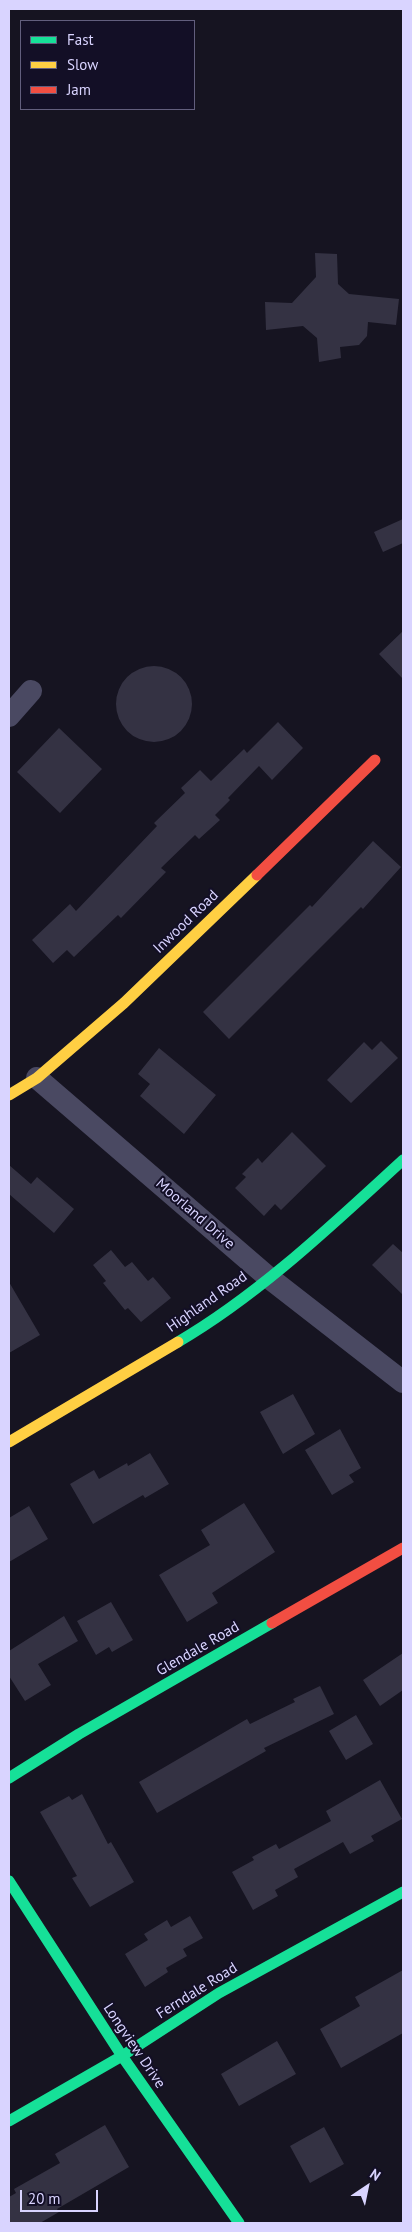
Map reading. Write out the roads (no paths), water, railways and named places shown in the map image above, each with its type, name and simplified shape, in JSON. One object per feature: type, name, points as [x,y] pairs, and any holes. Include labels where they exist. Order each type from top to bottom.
[{"type":"street","points":[[9,716],[31,691]]},
{"type":"street","name":"Inwood Road","points":[[9,1095],[37,1078],[124,1003],[374,760]]},
{"type":"street","name":"Moorland Drive","points":[[37,1078],[268,1277],[403,1382]]},
{"type":"street","name":"Highland Road","points":[[9,1442],[199,1330],[301,1253],[403,1160]]},
{"type":"street","name":"Glendale Road","points":[[9,1778],[79,1734],[403,1548]]},
{"type":"street","name":"Longview Drive","points":[[9,1882],[122,2056],[239,2223]]},
{"type":"street","name":"Ferndale Road","points":[[9,2121],[122,2056],[219,1993],[403,1892]]}]
